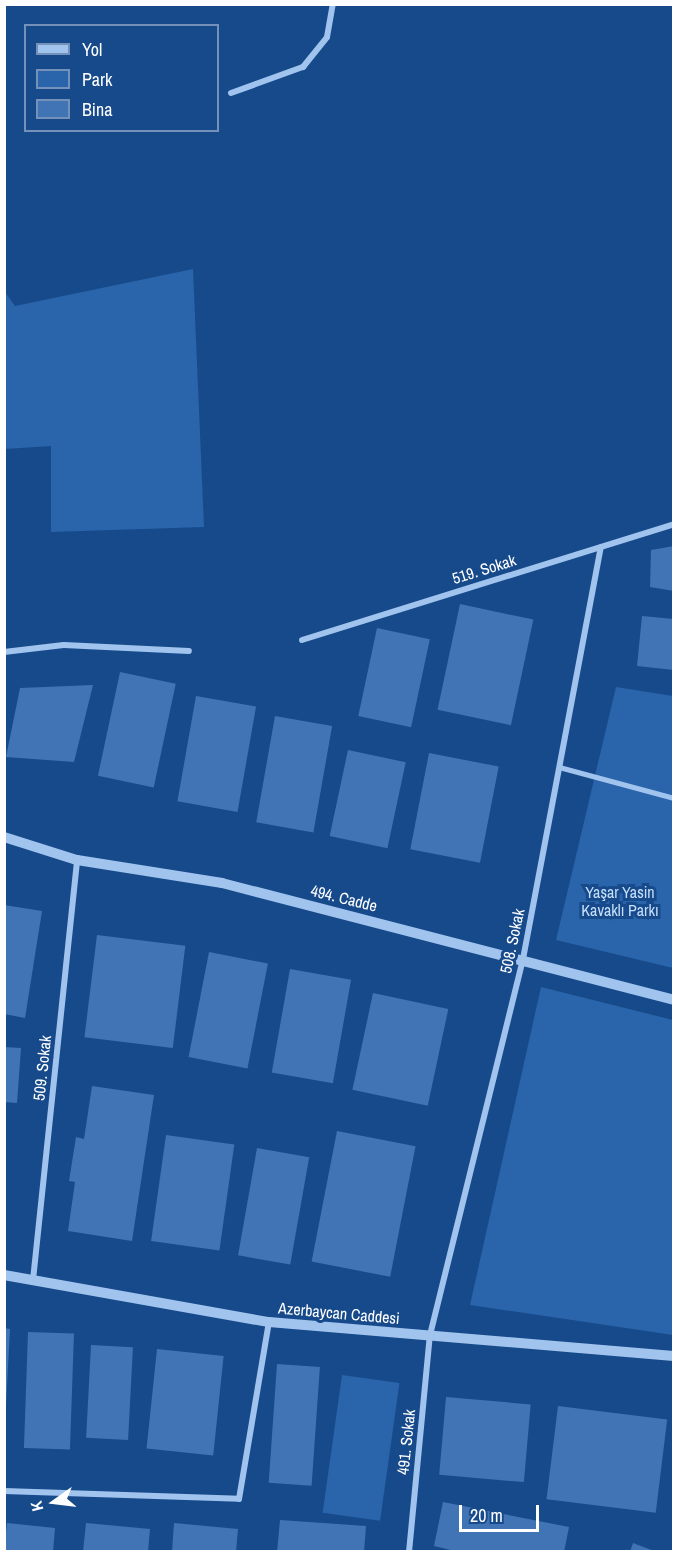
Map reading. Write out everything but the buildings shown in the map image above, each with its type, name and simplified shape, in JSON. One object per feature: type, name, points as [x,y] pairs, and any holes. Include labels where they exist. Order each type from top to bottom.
[{"type":"street","points":[[231,93],[303,67],[327,37],[333,4]]},
{"type":"street","name":"519. Sokak","points":[[302,640],[674,524]]},
{"type":"street","name":"508. Sokak","points":[[430,1335],[523,958],[601,547]]},
{"type":"street","points":[[4,652],[64,645],[189,651]]},
{"type":"street","points":[[560,767],[674,798]]},
{"type":"street","name":"494. Cadde","points":[[4,837],[77,860],[222,883],[523,958],[674,1000]]},
{"type":"street","name":"509. Sokak","points":[[33,1280],[77,860]]},
{"type":"street","name":"Azerbaycan Caddesi","points":[[4,1275],[269,1322],[674,1356]]},
{"type":"street","points":[[4,1491],[239,1499],[269,1322]]},
{"type":"street","name":"491. Sokak","points":[[409,1551],[430,1335]]},
{"type":"green space","points":[[193,269],[204,527],[51,532],[51,446],[5,449],[5,292],[15,306]]},
{"type":"green space","name":"Yaşar Yasin Kavaklı Parkı","points":[[616,687],[673,696],[673,968],[556,940]]},
{"type":"green space","points":[[541,987],[673,1020],[673,1335],[470,1305]]},
{"type":"green space","points":[[342,1375],[399,1383],[380,1521],[323,1513]]}]
